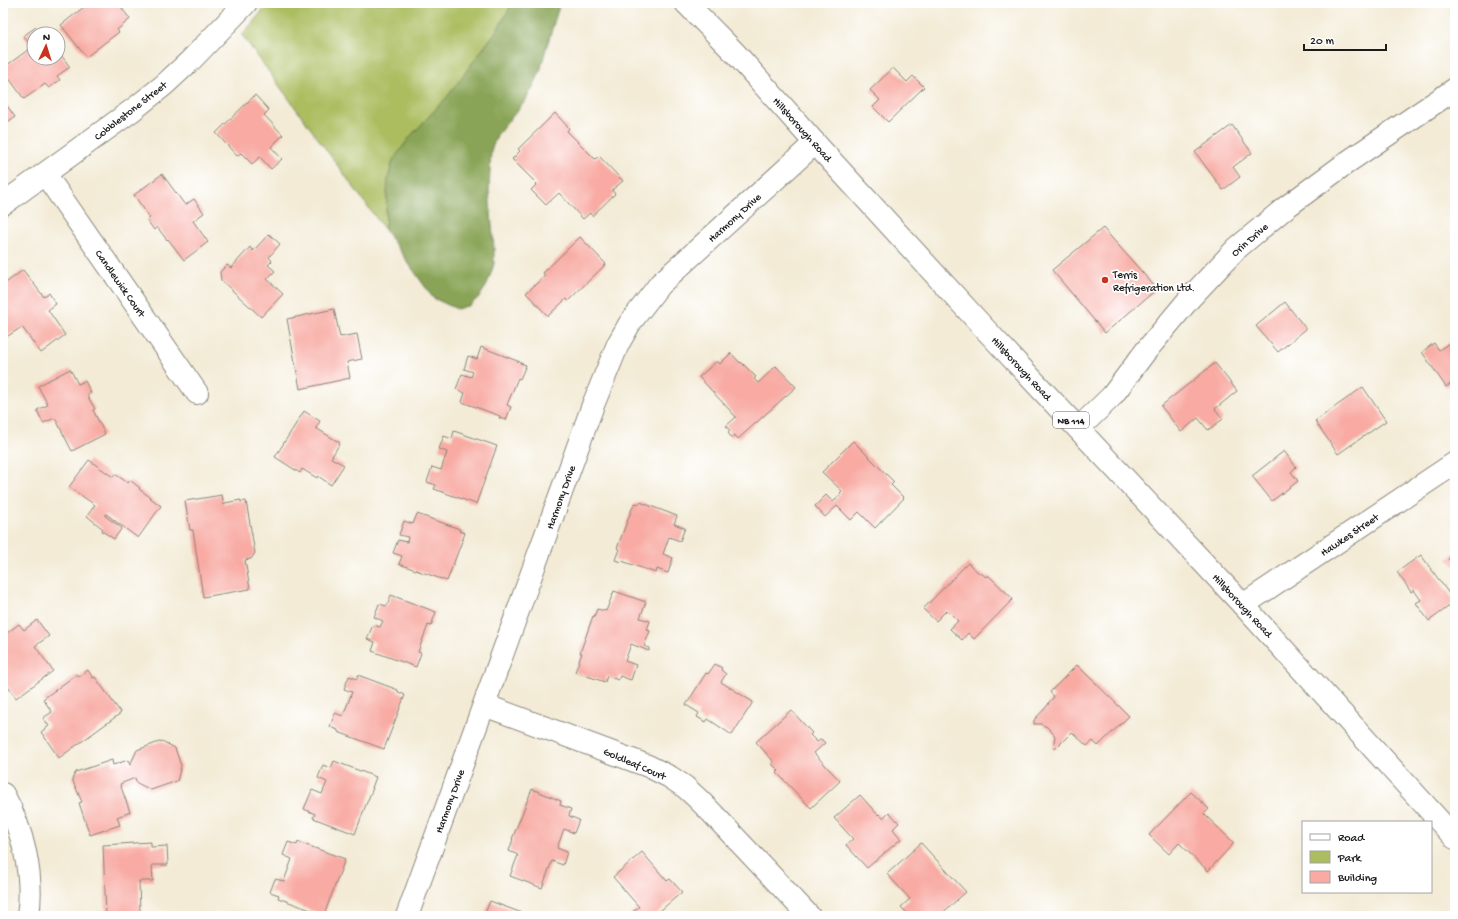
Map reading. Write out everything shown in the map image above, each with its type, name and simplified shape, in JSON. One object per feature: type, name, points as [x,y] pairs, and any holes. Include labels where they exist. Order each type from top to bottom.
[{"type":"street","name":"Cobblestone Street","points":[[3,204],[134,109],[164,85],[211,40],[246,3]]},
{"type":"street","name":"Hillsborough Road","points":[[686,3],[736,54],[985,329],[1243,604],[1455,838]]},
{"type":"street","name":"Orin Drive","points":[[1079,428],[1112,396],[1145,352],[1190,298],[1236,249],[1285,208],[1349,161],[1455,89]]},
{"type":"street","name":"Harmony Drive","points":[[407,916],[603,378],[618,344],[630,323],[660,284],[815,143]]},
{"type":"street","name":"Candlewick Court","points":[[45,174],[197,393]]},
{"type":"street","name":"Hawkes Street","points":[[1243,604],[1455,463]]},
{"type":"street","name":"Goldleaf Court","points":[[484,705],[648,766],[680,784],[712,813],[809,916]]},
{"type":"street","points":[[3,794],[17,820],[23,843],[29,887],[30,906],[28,916]]},
{"type":"green space","points":[[269,3],[513,3],[497,30],[447,97],[410,137],[394,160],[388,179],[385,230],[242,35]]},
{"type":"green space","points":[[513,3],[560,3],[540,72],[534,85],[526,100],[497,135],[491,151],[489,191],[494,264],[487,285],[479,297],[470,305],[457,309],[433,298],[385,230],[388,179],[393,160],[410,137],[447,97],[497,30]]},
{"type":"building","points":[[89,3],[118,3],[130,19],[117,30],[119,32],[86,57],[66,31],[66,26],[61,25]]},
{"type":"building","points":[[26,51],[26,66],[66,66],[66,62],[70,67],[57,76],[60,80],[49,88],[45,84],[24,99],[3,68]]},
{"type":"building","points":[[893,68],[907,82],[913,76],[924,87],[888,122],[873,107],[880,100],[870,90]]},
{"type":"building","points":[[255,95],[269,110],[264,115],[283,135],[271,147],[282,159],[271,169],[260,157],[252,164],[241,153],[237,156],[216,133]]},
{"type":"building","points":[[3,100],[15,117],[3,125]]},
{"type":"building","points":[[555,113],[569,128],[567,131],[595,159],[599,156],[623,181],[612,190],[615,194],[592,216],[590,213],[583,219],[559,193],[546,205],[531,190],[537,184],[512,159],[520,151],[518,149]]},
{"type":"building","points":[[1232,125],[1252,153],[1233,167],[1240,177],[1223,190],[1195,152]]},
{"type":"building","points":[[162,174],[185,205],[194,199],[204,213],[193,221],[208,242],[184,260],[157,227],[154,230],[147,220],[150,218],[134,195]]},
{"type":"building","name":"Terris Refrigeration Ltd.","points":[[1103,228],[1157,289],[1105,333],[1052,270]]},
{"type":"building","points":[[269,234],[280,244],[269,257],[272,261],[268,265],[275,271],[267,279],[283,294],[261,317],[221,280],[220,272],[227,265],[231,268],[250,247],[253,251]]},
{"type":"building","points":[[580,237],[606,264],[568,301],[566,299],[548,316],[526,293],[545,276],[543,273]]},
{"type":"building","points":[[23,270],[44,297],[49,293],[56,304],[48,310],[65,335],[41,353],[22,327],[3,339],[3,285]]},
{"type":"building","points":[[1285,302],[1306,329],[1278,352],[1256,326]]},
{"type":"building","points":[[334,309],[340,337],[357,334],[362,359],[347,362],[350,378],[300,389],[287,319]]},
{"type":"building","points":[[1455,339],[1455,381],[1446,387],[1422,352],[1434,343],[1439,350]]},
{"type":"building","points":[[481,347],[526,365],[520,379],[518,378],[507,405],[511,407],[506,420],[499,418],[500,416],[462,402],[465,393],[456,389],[462,374],[471,377],[473,372],[464,369],[468,356],[477,359]]},
{"type":"building","points":[[731,353],[756,377],[754,379],[758,383],[776,366],[796,387],[738,439],[735,435],[732,438],[728,433],[730,431],[726,426],[736,417],[699,377],[717,361],[720,364]]},
{"type":"building","points":[[1215,363],[1237,391],[1215,409],[1223,419],[1208,430],[1198,418],[1181,432],[1161,406]]},
{"type":"building","points":[[70,369],[78,384],[85,381],[91,393],[87,395],[95,409],[93,410],[105,434],[72,451],[55,418],[43,423],[37,410],[48,405],[38,386]]},
{"type":"building","points":[[1363,387],[1386,421],[1338,454],[1315,421]]},
{"type":"building","points":[[304,411],[320,421],[316,428],[340,443],[331,458],[344,465],[331,485],[318,476],[317,478],[302,469],[300,473],[275,457]]},
{"type":"building","points":[[454,431],[497,446],[476,504],[434,489],[436,485],[427,482],[432,467],[441,470],[447,452],[439,449],[444,436],[452,439]]},
{"type":"building","points":[[853,441],[894,482],[891,485],[904,498],[875,528],[859,512],[851,520],[837,506],[825,517],[815,506],[826,495],[833,502],[841,494],[840,493],[842,491],[822,472]]},
{"type":"building","points":[[1284,451],[1296,467],[1291,472],[1298,481],[1272,501],[1252,476]]},
{"type":"building","points":[[89,460],[113,477],[115,474],[128,483],[130,480],[161,506],[138,538],[106,514],[105,516],[122,528],[114,539],[102,531],[103,529],[87,516],[95,505],[69,487]]},
{"type":"building","points":[[222,495],[224,505],[225,503],[241,500],[241,502],[246,501],[255,553],[251,559],[245,560],[250,589],[203,597],[193,530],[190,530],[185,501]]},
{"type":"building","points":[[640,502],[677,516],[674,524],[685,528],[680,541],[669,537],[663,554],[673,558],[668,573],[657,569],[656,573],[615,560],[619,549],[617,548],[631,511],[635,503],[639,504]]},
{"type":"building","points":[[417,514],[460,529],[459,531],[465,533],[447,581],[399,564],[402,556],[393,553],[398,540],[407,542],[408,537],[399,535],[404,521],[413,524]]},
{"type":"building","points":[[1455,552],[1455,567],[1448,559]]},
{"type":"building","points":[[1421,555],[1455,602],[1429,621],[1416,603],[1421,600],[1414,590],[1411,592],[1397,572]]},
{"type":"building","points":[[968,563],[980,574],[981,573],[986,577],[988,575],[1013,599],[974,639],[968,633],[962,640],[950,629],[958,621],[947,610],[936,621],[923,609]]},
{"type":"building","points":[[614,591],[646,602],[640,618],[650,621],[647,630],[650,631],[644,646],[649,648],[649,651],[631,644],[625,661],[636,665],[631,680],[620,676],[618,680],[607,676],[605,682],[575,672],[593,616],[594,617],[597,609],[606,611]]},
{"type":"building","points":[[391,595],[436,612],[431,626],[428,625],[418,652],[421,653],[416,667],[372,651],[375,642],[367,639],[373,625],[380,627],[383,621],[374,617],[379,604],[387,606]]},
{"type":"building","points":[[37,620],[49,636],[35,646],[53,671],[16,698],[3,680],[3,636],[19,624],[24,630]]},
{"type":"building","points":[[715,664],[722,668],[721,670],[726,674],[721,682],[753,702],[732,735],[708,719],[706,722],[697,717],[699,713],[686,705],[706,673],[708,674]]},
{"type":"building","points":[[1077,665],[1129,716],[1098,746],[1093,741],[1087,746],[1072,732],[1055,749],[1053,748],[1055,736],[1047,727],[1041,724],[1034,724],[1034,720],[1054,697],[1050,692]]},
{"type":"building","points":[[88,670],[93,678],[95,677],[121,713],[59,758],[41,732],[49,726],[43,718],[52,712],[43,699],[77,674],[79,677]]},
{"type":"building","points":[[358,675],[398,690],[398,692],[405,695],[384,749],[338,732],[338,730],[330,727],[335,713],[343,716],[352,692],[344,689],[349,676],[357,679]]},
{"type":"building","points":[[791,710],[812,733],[810,735],[817,742],[821,739],[825,743],[814,753],[840,781],[811,808],[777,773],[779,771],[772,764],[774,762],[756,742]]},
{"type":"building","points":[[162,741],[175,748],[181,766],[177,781],[151,790],[137,783],[135,778],[120,784],[130,812],[117,817],[120,825],[90,835],[79,803],[82,802],[72,779],[76,772],[112,760],[113,765],[128,760],[130,765],[137,750]]},
{"type":"building","points":[[334,761],[376,777],[355,834],[313,818],[315,814],[304,809],[312,790],[322,794],[327,782],[318,778],[323,765],[331,768]]},
{"type":"building","points":[[532,789],[561,801],[560,805],[571,809],[569,816],[579,820],[574,833],[564,829],[557,848],[567,852],[563,865],[552,861],[542,888],[510,876],[518,855],[509,851],[512,839]]},
{"type":"building","points":[[1191,792],[1209,809],[1204,814],[1234,843],[1208,871],[1179,843],[1169,854],[1149,835]]},
{"type":"building","points":[[860,795],[878,815],[879,814],[883,818],[889,812],[899,823],[893,829],[901,839],[867,868],[846,845],[853,839],[834,818]]},
{"type":"building","points":[[151,842],[151,847],[167,846],[168,865],[152,865],[153,881],[139,881],[140,913],[106,915],[103,845]]},
{"type":"building","points":[[288,842],[297,845],[298,842],[345,859],[324,915],[278,898],[279,895],[270,892],[275,879],[284,881],[292,859],[283,855]]},
{"type":"building","points":[[921,843],[966,892],[939,916],[910,916],[901,907],[910,899],[887,874]]},
{"type":"building","points":[[642,852],[667,881],[670,879],[682,892],[654,916],[633,916],[631,913],[639,907],[613,877]]},
{"type":"building","points":[[490,901],[530,916],[484,916]]},
{"type":"place","name":"Terris Refrigeration Ltd.","points":[[1105,280]]}]
